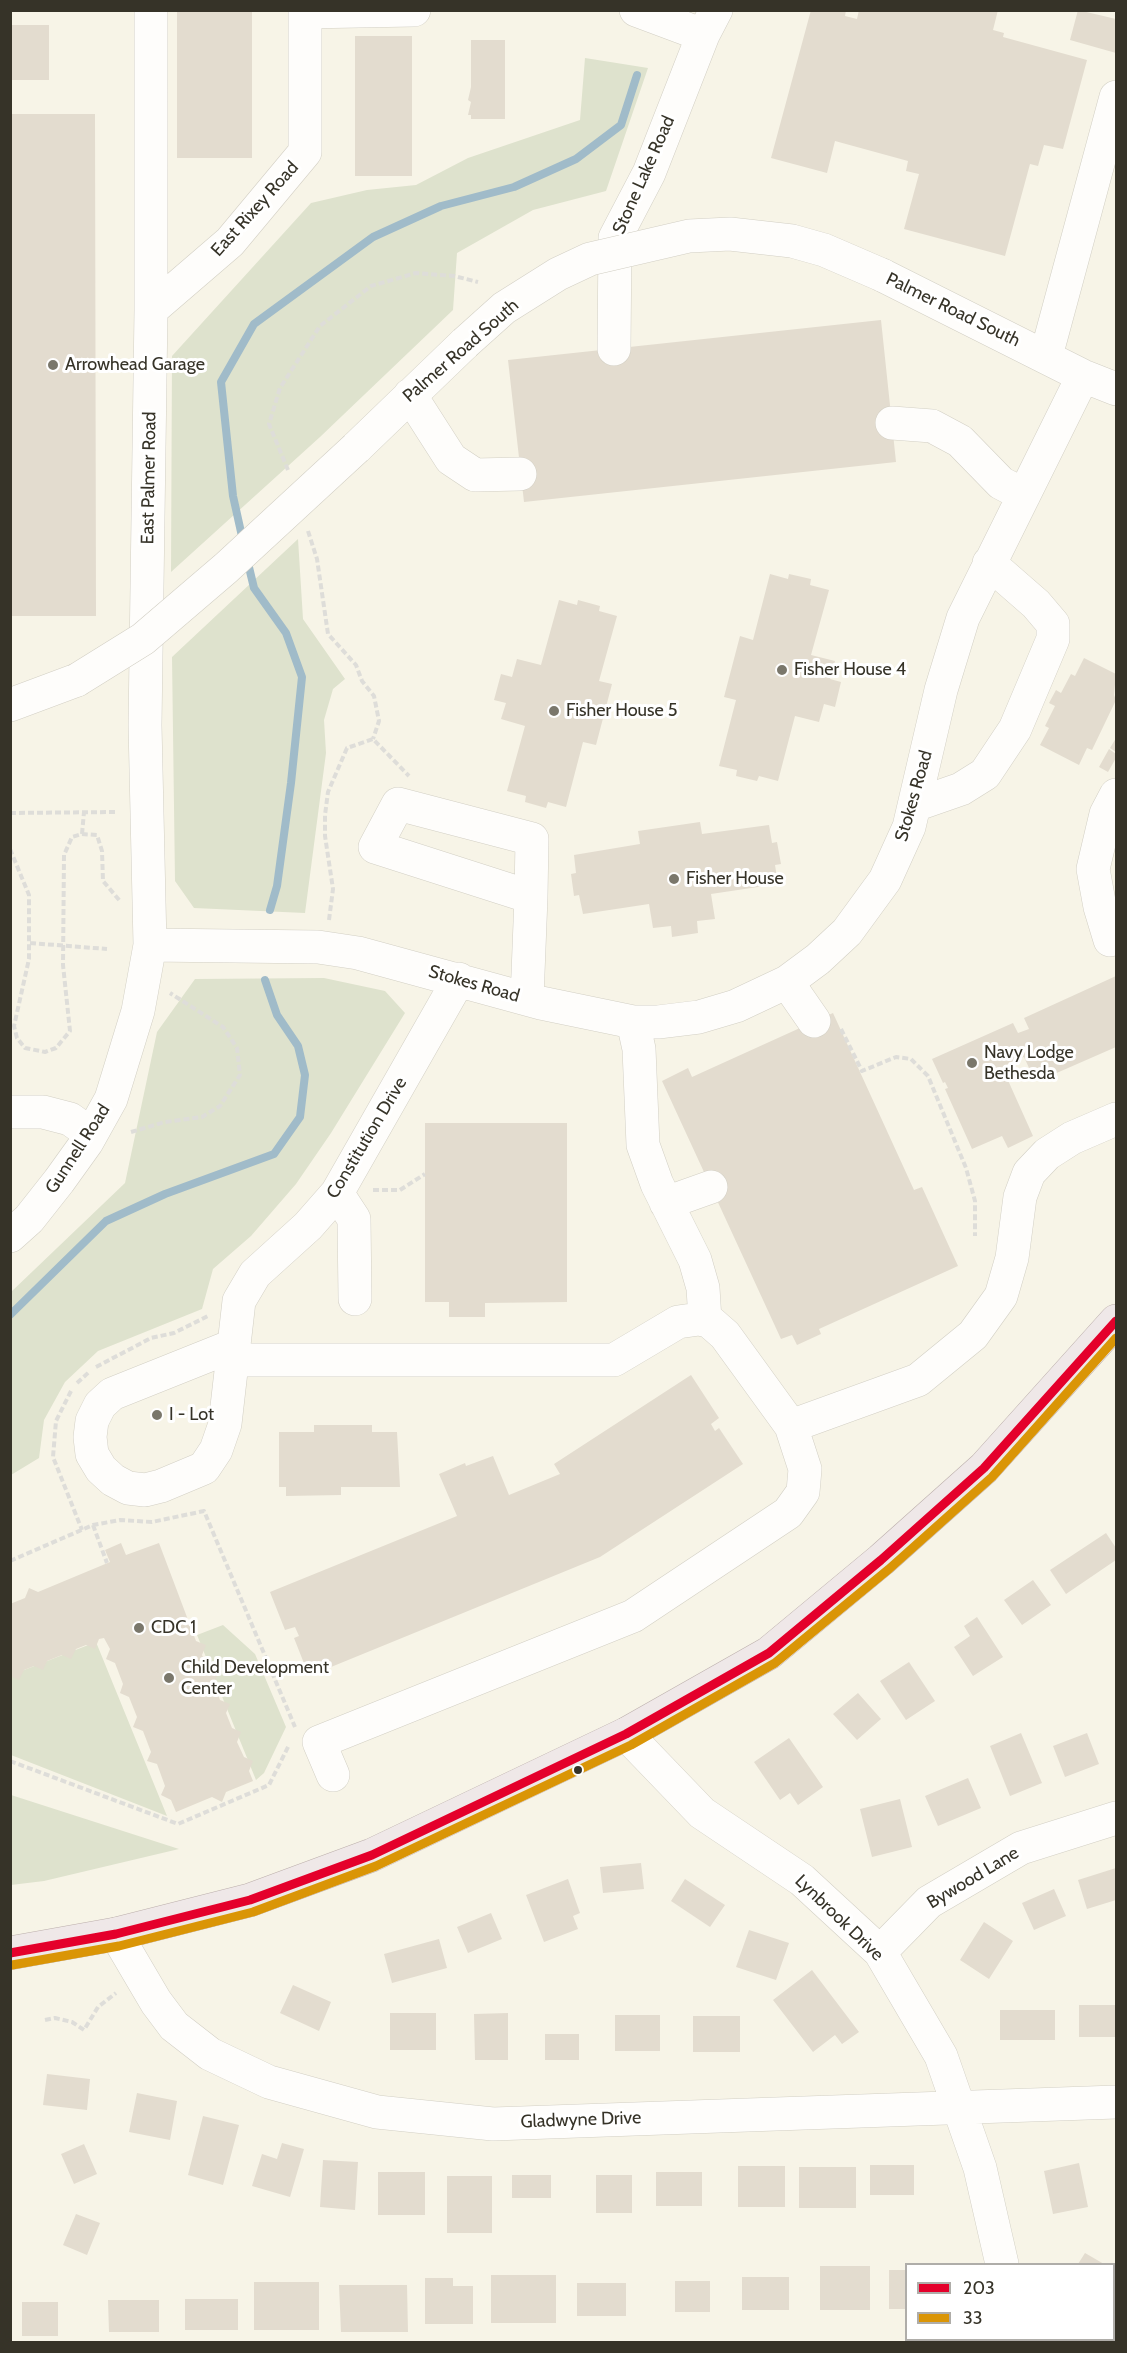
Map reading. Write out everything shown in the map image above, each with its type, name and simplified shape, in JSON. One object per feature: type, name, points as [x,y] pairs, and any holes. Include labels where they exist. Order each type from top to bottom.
[{"type":"main road","points":[[10,1953],[116,1934],[250,1900],[372,1855],[626,1734],[769,1653],[881,1560],[984,1468],[1116,1321]]},
{"type":"street","name":"East Palmer Road","points":[[150,945],[145,725],[151,310],[151,10]]},
{"type":"street","points":[[305,11],[414,10]]},
{"type":"street","points":[[636,10],[710,23]]},
{"type":"street","name":"East Rixey Road","points":[[151,310],[230,242],[305,152],[305,11]]},
{"type":"street","name":"Stone Lake Road","points":[[614,349],[615,237],[649,173],[710,23]]},
{"type":"street","points":[[1046,357],[1116,97]]},
{"type":"street","name":"Palmer Road South","points":[[10,705],[76,680],[143,639],[226,568],[504,308],[558,274],[590,259],[689,236],[730,234],[792,241],[824,250],[882,275],[1083,376],[1116,389]]},
{"type":"street","name":"Stokes Road","points":[[150,945],[318,947],[386,959],[527,999],[633,1022],[658,1022],[699,1017],[736,1006],[787,982],[818,960],[847,932],[877,895],[909,827],[954,645],[974,591],[1083,376]]},
{"type":"street","points":[[410,394],[451,459],[474,475],[520,474]]},
{"type":"street","points":[[892,423],[932,426],[960,441],[1001,483],[1024,495]]},
{"type":"street","points":[[915,806],[961,789],[985,774],[1015,729],[1053,639],[1053,624],[1036,604],[989,563]]},
{"type":"street","points":[[1116,795],[1106,814],[1093,869],[1100,907],[1110,940],[1116,938]]},
{"type":"street","points":[[527,999],[531,897],[532,839],[398,804],[375,847],[531,897]]},
{"type":"street","name":"Gunnell Road","points":[[10,1236],[29,1220],[59,1181],[91,1134],[111,1099],[128,1048],[150,945]]},
{"type":"street","name":"Constitution Drive","points":[[231,1353],[112,1394],[100,1406],[92,1421],[90,1437],[92,1454],[100,1469],[113,1480],[128,1488],[145,1490],[161,1486],[204,1468],[216,1450],[225,1425],[238,1301],[255,1274],[308,1226],[340,1188],[459,979]]},
{"type":"street","points":[[787,982],[826,1021]]},
{"type":"street","points":[[633,1022],[639,1049],[643,1146],[666,1203],[695,1260],[703,1288],[705,1320]]},
{"type":"street","points":[[10,1112],[44,1112],[70,1119],[91,1134]]},
{"type":"street","points":[[791,1426],[918,1380],[973,1335],[1001,1296],[1012,1258],[1020,1197],[1029,1173],[1047,1154],[1072,1138],[1116,1119]]},
{"type":"street","points":[[666,1203],[711,1187]]},
{"type":"street","points":[[340,1188],[354,1220],[355,1299]]},
{"type":"street","points":[[231,1353],[614,1360],[678,1322],[688,1319],[705,1320],[718,1327],[725,1335],[791,1426],[805,1469],[803,1492],[788,1513],[633,1616],[319,1742],[333,1775]]},
{"type":"street","name":"Lynbrook Drive","points":[[626,1734],[702,1813],[802,1880],[880,1952],[941,2056],[980,2168],[1002,2263]]},
{"type":"street","name":"Bywood Lane","points":[[880,1952],[928,1902],[1021,1848],[1116,1818]]},
{"type":"street","name":"Gladwyne Drive","points":[[116,1934],[174,2026],[210,2054],[269,2082],[377,2112],[493,2124],[1116,2102]]},
{"type":"path","points":[[362,681],[374,696],[379,721],[373,739]]},
{"type":"path","points":[[373,739],[418,785],[417,809]]},
{"type":"path","points":[[329,925],[333,889],[325,836],[328,792],[347,748],[373,739]]},
{"type":"path","points":[[10,768],[10,781]]},
{"type":"path","points":[[82,834],[84,812]]},
{"type":"path","points":[[10,813],[123,812]]},
{"type":"path","points":[[10,849],[29,895],[26,977],[14,1026],[17,1038],[25,1048],[34,1052],[45,1052],[56,1048],[70,1031],[64,945],[64,855],[72,837],[82,834],[97,835],[102,851],[103,881],[113,896],[123,903]]},
{"type":"path","points":[[29,943],[107,949]]},
{"type":"path","points":[[131,1132],[165,1122],[202,1116],[220,1106],[240,1075],[237,1048],[223,1027],[190,1003],[162,988]]},
{"type":"path","points":[[826,1021],[862,1071],[896,1057],[911,1059],[928,1076],[966,1168],[975,1201],[975,1236]]},
{"type":"path","points":[[340,1188],[400,1191],[424,1174]]},
{"type":"path","points":[[82,1530],[53,1457],[56,1421],[65,1401],[83,1377],[101,1364],[152,1338],[174,1333],[200,1322],[217,1309]]},
{"type":"path","points":[[10,1561],[93,1525],[120,1520],[152,1522],[204,1511],[297,1730]]},
{"type":"path","points":[[93,1525],[107,1563]]},
{"type":"path","points":[[10,1761],[178,1824],[269,1785],[292,1740]]},
{"type":"path","points":[[45,2020],[55,2018],[72,2022],[84,2030],[99,2007],[142,1978]]},
{"type":"green space","points":[[585,58],[648,68],[606,191],[533,210],[457,253],[453,310],[320,437],[171,572],[172,356],[311,203],[367,190],[416,185],[468,158],[580,120]]},
{"type":"green space","points":[[298,539],[303,619],[345,679],[333,689],[324,720],[326,753],[305,913],[194,908],[175,881],[172,657]]},
{"type":"green space","points":[[324,978],[385,991],[405,1013],[331,1133],[296,1184],[251,1236],[213,1269],[202,1309],[98,1351],[65,1382],[44,1420],[39,1458],[11,1475],[11,1292],[125,1183],[157,1032],[195,979]]},
{"type":"green space","points":[[223,1625],[255,1654],[286,1727],[264,1773],[256,1780],[197,1635]]},
{"type":"green space","points":[[96,1642],[167,1816],[11,1755],[11,1675]]},
{"type":"green space","points":[[11,1795],[179,1849],[44,1881],[11,1885]]},
{"type":"building","points":[[177,10],[252,10],[252,158],[177,158]]},
{"type":"building","points":[[811,10],[846,10],[845,16],[857,19],[859,10],[998,10],[993,30],[1004,33],[1003,37],[1087,60],[1063,149],[1044,145],[1038,166],[1030,164],[1005,256],[904,229],[919,174],[906,171],[908,161],[835,141],[827,173],[771,158]]},
{"type":"building","points":[[1078,10],[1116,19],[1116,53],[1070,40]]},
{"type":"building","points":[[10,25],[49,25],[49,80],[10,80]]},
{"type":"building","points":[[355,36],[412,36],[412,176],[355,176]]},
{"type":"building","points":[[471,40],[505,40],[505,119],[471,119],[471,115],[468,115],[471,102],[468,100],[471,87]]},
{"type":"building","name":"Arrowhead Garage","points":[[10,114],[95,114],[96,616],[10,616]]},
{"type":"building","points":[[881,320],[896,462],[524,502],[508,360]]},
{"type":"building","name":"Fisher House 4","points":[[770,574],[788,579],[789,574],[811,579],[810,585],[829,590],[811,655],[835,661],[830,679],[841,682],[835,707],[824,704],[819,722],[795,716],[778,781],[759,776],[757,781],[736,776],[737,770],[719,766],[736,700],[724,697],[740,636],[753,640]]},
{"type":"building","name":"Fisher House 5","points":[[559,600],[577,605],[578,600],[600,606],[599,611],[617,616],[599,681],[612,684],[596,745],[583,742],[566,807],[548,802],[546,808],[525,802],[526,796],[507,791],[525,726],[501,719],[506,703],[494,700],[501,674],[512,677],[517,659],[541,665]]},
{"type":"building","points":[[1084,658],[1116,674],[1114,695],[1116,700],[1092,750],[1087,748],[1079,765],[1040,745],[1049,728],[1045,726],[1055,706],[1049,703],[1056,690],[1061,693],[1071,674],[1075,676]]},
{"type":"building","points":[[1116,738],[1116,752],[1110,748]]},
{"type":"building","points":[[1109,749],[1116,754],[1116,758],[1108,772],[1099,767]]},
{"type":"building","name":"Fisher House","points":[[700,822],[702,834],[769,825],[772,843],[777,842],[781,864],[775,865],[778,884],[711,894],[715,919],[697,921],[698,933],[672,937],[671,926],[653,928],[649,904],[583,914],[579,895],[574,896],[571,874],[576,873],[574,855],[640,844],[638,831]]},
{"type":"building","name":"Navy Lodge Bethesda","points":[[1116,976],[1116,1047],[1052,1075],[1051,1072],[1035,1081],[1024,1057],[1002,1067],[1033,1136],[1008,1148],[1002,1136],[972,1149],[945,1089],[948,1088],[945,1082],[943,1083],[932,1059],[1013,1023],[1018,1033],[1029,1029],[1024,1018]]},
{"type":"building","points":[[833,1013],[914,1190],[922,1187],[958,1266],[819,1329],[821,1334],[797,1345],[792,1335],[781,1339],[662,1081],[688,1068],[692,1077]]},
{"type":"building","points":[[425,1123],[567,1123],[567,1302],[485,1303],[485,1317],[449,1317],[449,1302],[425,1302]]},
{"type":"building","points":[[691,1375],[719,1418],[711,1424],[715,1431],[719,1428],[743,1464],[600,1557],[309,1676],[294,1638],[299,1636],[295,1627],[285,1630],[270,1592],[457,1516],[439,1474],[465,1463],[466,1466],[493,1456],[509,1495],[560,1474],[554,1464]]},
{"type":"building","points":[[314,1425],[372,1425],[372,1432],[397,1432],[400,1487],[341,1487],[341,1495],[286,1496],[286,1487],[279,1487],[279,1432],[314,1432]]},
{"type":"building","points":[[1106,1533],[1116,1548],[1116,1560],[1066,1594],[1050,1570]]},
{"type":"building","name":"Child Development Center","points":[[121,1543],[126,1555],[159,1543],[196,1641],[206,1645],[202,1655],[209,1670],[218,1674],[214,1683],[220,1700],[230,1704],[226,1713],[232,1728],[241,1732],[237,1742],[244,1757],[253,1761],[249,1771],[253,1781],[226,1792],[222,1802],[212,1797],[176,1812],[171,1800],[161,1795],[165,1786],[157,1764],[147,1761],[151,1752],[143,1731],[133,1727],[137,1717],[129,1697],[120,1693],[123,1684],[115,1663],[106,1659],[110,1649],[104,1638],[99,1639],[95,1649],[86,1645],[76,1649],[71,1659],[62,1655],[47,1661],[43,1670],[34,1666],[24,1670],[19,1680],[10,1676],[10,1604],[25,1598],[29,1588],[38,1592],[110,1562],[105,1550]]},
{"type":"building","points":[[1033,1580],[1051,1605],[1022,1625],[1004,1600]]},
{"type":"building","points":[[977,1617],[1003,1657],[973,1676],[954,1647],[970,1636],[964,1626]]},
{"type":"building","points":[[909,1662],[935,1701],[906,1720],[880,1681]]},
{"type":"building","points":[[858,1693],[881,1719],[857,1740],[833,1714]]},
{"type":"building","points":[[1021,1733],[1042,1783],[1010,1796],[990,1746]]},
{"type":"building","points":[[1087,1733],[1099,1764],[1065,1777],[1053,1746]]},
{"type":"building","points":[[789,1738],[823,1787],[798,1805],[790,1793],[780,1800],[754,1762]]},
{"type":"building","points":[[968,1778],[981,1808],[938,1826],[925,1796]]},
{"type":"building","points":[[900,1799],[912,1847],[872,1857],[860,1809]]},
{"type":"building","points":[[641,1863],[644,1889],[603,1893],[600,1867]]},
{"type":"building","points":[[1116,1868],[1116,1900],[1087,1909],[1078,1880]]},
{"type":"building","points":[[568,1879],[580,1913],[573,1916],[578,1929],[544,1942],[526,1895]]},
{"type":"building","points":[[685,1879],[725,1905],[710,1927],[671,1901]]},
{"type":"building","points":[[1054,1889],[1066,1916],[1034,1930],[1022,1903]]},
{"type":"building","points":[[491,1913],[502,1939],[468,1953],[457,1927]]},
{"type":"building","points":[[984,1922],[1013,1941],[989,1979],[960,1960]]},
{"type":"building","points":[[749,1930],[789,1943],[776,1980],[736,1967]]},
{"type":"building","points":[[439,1939],[447,1968],[392,1983],[384,1954]]},
{"type":"building","points":[[812,1970],[859,2032],[842,2044],[835,2035],[813,2052],[773,2000]]},
{"type":"building","points":[[293,1985],[331,2002],[319,2031],[280,2013]]},
{"type":"building","points":[[1079,2005],[1116,2005],[1116,2037],[1079,2037]]},
{"type":"building","points":[[1000,2010],[1055,2010],[1055,2040],[1000,2040]]},
{"type":"building","points":[[390,2013],[436,2013],[436,2050],[390,2050]]},
{"type":"building","points":[[508,2013],[508,2060],[475,2060],[474,2014]]},
{"type":"building","points":[[615,2015],[660,2015],[660,2051],[615,2051]]},
{"type":"building","points":[[693,2016],[740,2016],[740,2052],[693,2052]]},
{"type":"building","points":[[545,2034],[579,2034],[579,2060],[545,2060]]},
{"type":"building","points":[[47,2074],[90,2079],[87,2110],[43,2105]]},
{"type":"building","points":[[137,2093],[177,2101],[170,2140],[129,2132]]},
{"type":"building","points":[[203,2116],[239,2125],[223,2185],[188,2175]]},
{"type":"building","points":[[282,2143],[304,2149],[290,2197],[252,2186],[262,2154],[277,2159]]},
{"type":"building","points":[[84,2144],[97,2174],[74,2184],[61,2154]]},
{"type":"building","points":[[323,2160],[358,2162],[355,2210],[320,2207]]},
{"type":"building","points":[[1079,2163],[1088,2207],[1053,2214],[1044,2171]]},
{"type":"building","points":[[870,2165],[914,2165],[914,2195],[870,2195]]},
{"type":"building","points":[[738,2166],[785,2166],[785,2207],[738,2207]]},
{"type":"building","points":[[799,2167],[856,2167],[856,2208],[799,2208]]},
{"type":"building","points":[[378,2172],[425,2172],[425,2215],[378,2215]]},
{"type":"building","points":[[656,2172],[702,2172],[702,2206],[656,2206]]},
{"type":"building","points":[[512,2175],[551,2175],[551,2198],[512,2198]]},
{"type":"building","points":[[596,2175],[632,2175],[632,2213],[596,2213]]},
{"type":"building","points":[[447,2176],[492,2176],[492,2233],[447,2233]]},
{"type":"building","points":[[76,2214],[100,2223],[87,2255],[63,2245]]},
{"type":"building","points":[[1085,2253],[1102,2263],[1079,2263]]},
{"type":"building","points":[[820,2266],[870,2266],[870,2310],[820,2310]]},
{"type":"building","points":[[889,2270],[905,2270],[905,2309],[889,2309]]},
{"type":"building","points":[[491,2275],[556,2275],[556,2323],[491,2323]]},
{"type":"building","points":[[742,2277],[789,2277],[789,2310],[742,2310]]},
{"type":"building","points":[[425,2278],[453,2278],[453,2286],[473,2286],[473,2324],[425,2324]]},
{"type":"building","points":[[675,2281],[710,2281],[710,2312],[675,2312]]},
{"type":"building","points":[[254,2282],[319,2282],[319,2330],[254,2330]]},
{"type":"building","points":[[577,2283],[626,2283],[626,2316],[577,2316]]},
{"type":"building","points":[[339,2285],[407,2285],[408,2332],[341,2332]]},
{"type":"building","points":[[185,2299],[238,2299],[238,2330],[185,2330]]},
{"type":"building","points":[[108,2300],[159,2300],[159,2332],[109,2332]]},
{"type":"building","points":[[22,2302],[58,2302],[58,2336],[22,2336]]},
{"type":"waterway","points":[[243,541],[233,496],[221,382],[254,324],[373,237],[441,206],[514,187],[576,159],[621,125],[637,75]]},
{"type":"waterway","points":[[247,559],[254,588],[286,633],[302,677],[277,886],[270,910]]},
{"type":"waterway","points":[[10,1315],[106,1221],[165,1194],[274,1154],[300,1117],[305,1075],[298,1046],[277,1015],[265,980]]},
{"type":"transit line","name":"203","points":[[10,1953],[116,1934],[250,1900],[372,1855],[626,1734],[769,1653],[881,1560],[984,1468],[1116,1321]]},
{"type":"transit line","name":"33","points":[[12,1965],[119,1946],[253,1912],[376,1866],[631,1745],[775,1663],[889,1569],[992,1477],[1116,1338]]},
{"type":"place","name":"Arrowhead Garage","points":[[53,365]]},
{"type":"place","name":"Fisher House 4","points":[[782,670]]},
{"type":"place","name":"Fisher House 5","points":[[554,711]]},
{"type":"place","name":"Fisher House","points":[[674,879]]},
{"type":"place","name":"Navy Lodge Bethesda","points":[[972,1063]]},
{"type":"place","name":"I - Lot","points":[[157,1415]]},
{"type":"place","name":"CDC 1","points":[[139,1628]]},
{"type":"place","name":"Child Development Center","points":[[169,1678]]}]
